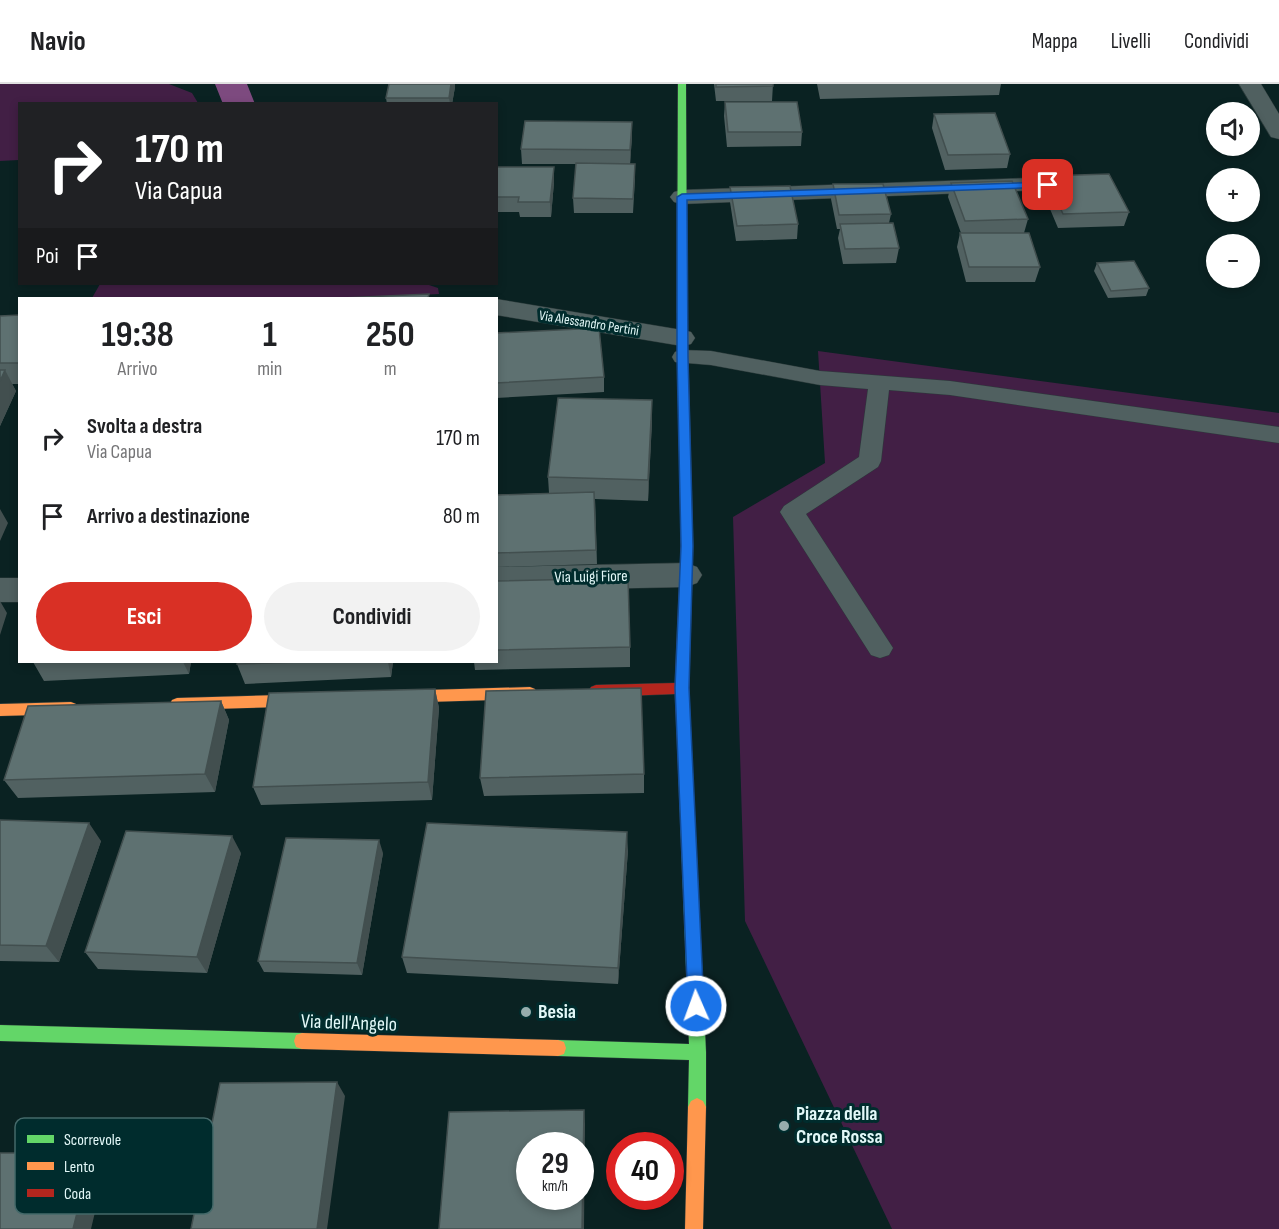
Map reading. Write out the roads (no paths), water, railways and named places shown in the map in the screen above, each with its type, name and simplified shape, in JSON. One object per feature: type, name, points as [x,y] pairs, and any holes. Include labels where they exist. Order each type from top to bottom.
[{"type":"street","points":[[682,84],[682,340],[686,574],[682,688],[698,1052],[694,1229]]},
{"type":"street","points":[[1250,84],[1279,132]]},
{"type":"street","points":[[682,197],[1094,183]]},
{"type":"street","name":"Via Alessandro Pertini","points":[[498,308],[682,340]]},
{"type":"street","name":"Via Luigi Fiore","points":[[498,579],[686,574]]},
{"type":"street","points":[[0,590],[18,590]]},
{"type":"street","points":[[586,691],[682,688]]},
{"type":"street","points":[[383,698],[550,692]]},
{"type":"street","points":[[167,705],[323,700]]},
{"type":"street","points":[[0,710],[84,707]]},
{"type":"street","name":"Via dell'Angelo","points":[[0,1033],[698,1052]]},
{"type":"lane","points":[[682,340],[711,358],[820,378],[950,388],[1279,435]]},
{"type":"lane","points":[[879,382],[870,461],[792,512],[880,648]]},
{"type":"waterway","points":[[231,84],[238,102]]},
{"type":"place","name":"Besia","points":[[526,1012]]},
{"type":"place","name":"Piazza della Croce Rossa","points":[[784,1126]]}]
